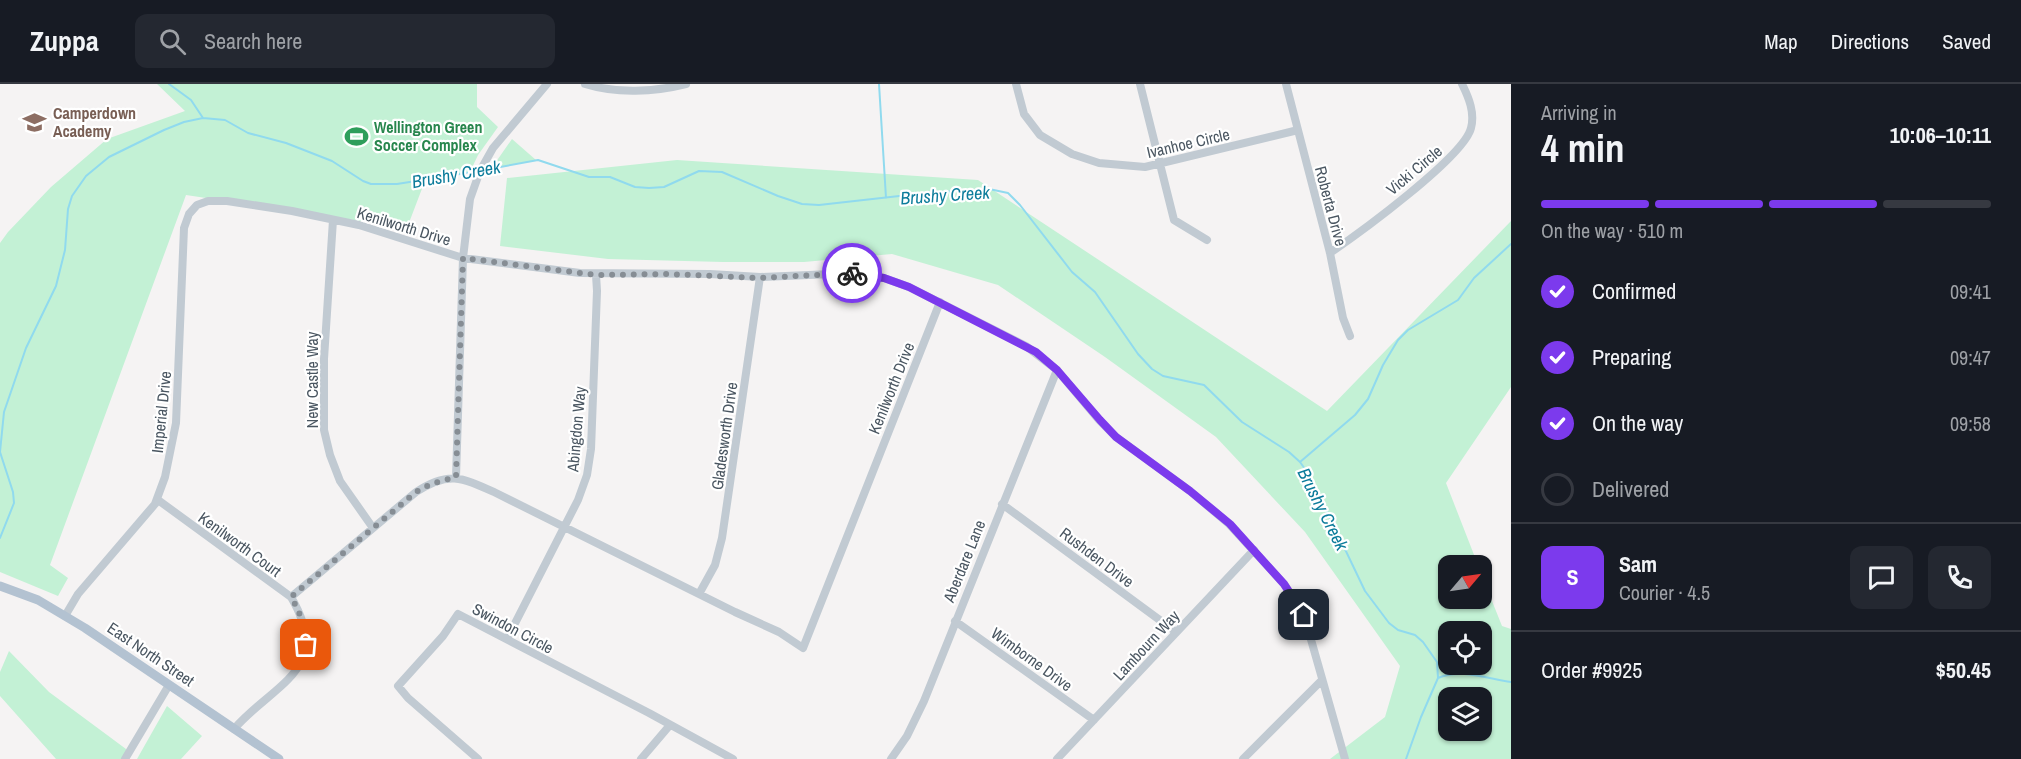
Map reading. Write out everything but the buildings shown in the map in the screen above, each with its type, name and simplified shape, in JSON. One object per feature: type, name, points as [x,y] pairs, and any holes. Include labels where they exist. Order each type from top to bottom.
[{"type":"main road","name":"East North Street","points":[[0,586],[38,600],[65,616],[279,759]]},
{"type":"street","points":[[291,597],[422,488],[456,477],[463,258],[467,211],[475,183],[488,156],[547,84]]},
{"type":"street","points":[[585,84],[626,91],[686,84]]},
{"type":"street","name":"Ivanhoe Circle","points":[[1016,84],[1022,109],[1040,135],[1055,146],[1099,163],[1139,168],[1298,130]]},
{"type":"street","points":[[1140,84],[1174,220],[1207,240]]},
{"type":"street","name":"Roberta Drive","points":[[1286,84],[1330,252],[1343,318],[1350,336]]},
{"type":"street","name":"Vicki Circle","points":[[1330,252],[1379,217],[1449,159],[1463,144],[1471,131],[1473,118],[1472,107],[1462,84]]},
{"type":"street","name":"Kenilworth Drive","points":[[189,214],[197,205],[212,201],[281,210],[359,225],[463,258],[596,275],[679,274],[760,278],[866,274],[909,287],[940,302],[803,648],[779,632],[564,526],[470,481],[456,477]]},
{"type":"street","name":"Imperial Drive","points":[[65,616],[78,594],[158,500],[169,464],[176,423],[183,234],[189,214]]},
{"type":"street","name":"New Castle Way","points":[[333,220],[324,359],[324,430],[340,481],[372,528]]},
{"type":"street","name":"Abingdon Way","points":[[507,639],[583,486],[590,457],[596,275]]},
{"type":"street","name":"Gladesworth Drive","points":[[699,594],[715,565],[722,538],[760,278]]},
{"type":"street","points":[[940,302],[1026,346],[1057,370],[1116,437],[1207,504],[1254,550],[1284,584],[1300,607],[1307,624],[1345,759]]},
{"type":"street","name":"Aberdare Lane","points":[[891,759],[907,736],[924,701],[1057,370]]},
{"type":"street","name":"Kenilworth Court","points":[[158,500],[291,597],[305,630],[306,645],[303,658],[289,680],[248,713],[234,729]]},
{"type":"street","name":"Rushden Drive","points":[[1002,504],[1176,632]]},
{"type":"street","name":"Lambourn Way","points":[[1057,759],[1254,550]]},
{"type":"street","name":"Swindon Circle","points":[[478,759],[408,698],[398,686],[443,636],[458,614],[733,759]]},
{"type":"street","name":"Wimborne Drive","points":[[955,621],[1094,720]]},
{"type":"street","points":[[1243,759],[1322,680]]},
{"type":"street","points":[[125,759],[170,685]]},
{"type":"street","points":[[641,759],[670,725]]},
{"type":"green space","points":[[157,84],[477,84],[477,107],[498,127],[478,155],[470,172],[416,181],[423,186],[407,228],[186,195],[50,565],[68,578],[58,596],[0,572],[0,243],[51,187],[107,139],[185,111]]},
{"type":"green space","points":[[512,139],[536,160],[491,169]]},
{"type":"green space","points":[[677,160],[978,180],[1327,411],[1511,221],[1511,387],[1446,483],[1474,555],[1438,555],[1438,609],[1492,609],[1492,601],[1502,626],[1511,629],[1511,759],[1330,759],[1385,717],[1400,666],[1305,532],[1216,437],[1105,357],[998,285],[892,254],[804,262],[723,262],[608,259],[500,246],[507,178]]},
{"type":"green space","points":[[9,651],[49,692],[126,749],[129,759],[56,759],[0,696],[0,672]]},
{"type":"green space","points":[[167,706],[202,736],[181,759],[137,759]]},
{"type":"waterway","name":"Brushy Creek","points":[[169,84],[191,100],[203,118]]},
{"type":"waterway","points":[[879,84],[886,198]]},
{"type":"waterway","points":[[0,538],[14,503],[13,492],[0,452],[4,412],[26,348],[56,286],[65,250],[68,209],[72,196],[86,176],[109,157],[164,130],[203,118],[225,120],[248,133],[286,143],[332,161],[371,184],[397,184],[479,171]]},
{"type":"waterway","name":"Brushy Creek","points":[[484,170],[538,160],[589,177],[610,177],[635,187],[649,188],[664,187],[699,171],[722,172],[778,196],[802,204],[819,205],[926,193],[989,189],[1008,193],[1072,272],[1095,292],[1138,354],[1152,369],[1163,376],[1204,385],[1242,422],[1289,452],[1310,476],[1365,591],[1389,623],[1398,630],[1415,635],[1437,662],[1438,678],[1406,759]]},
{"type":"waterway","points":[[1300,462],[1355,415],[1368,399],[1383,365],[1398,340],[1408,330],[1458,300],[1474,278],[1511,244]]},
{"type":"waterway","points":[[1438,678],[1465,674],[1511,682]]},
{"type":"way so far","points":[[306,645],[305,630],[291,597],[416,492],[431,484],[456,477],[463,258],[596,275],[710,274],[760,278],[852,273]]},
{"type":"place","name":"Camperdown Academy","points":[[35,122]]},
{"type":"place","name":"Wellington Green Soccer Complex","points":[[356,136]]},
{"type":"route","points":[[852,273],[884,278],[909,287],[1036,352],[1057,370],[1116,437],[1190,491],[1230,524],[1293,595],[1304,615]]}]
